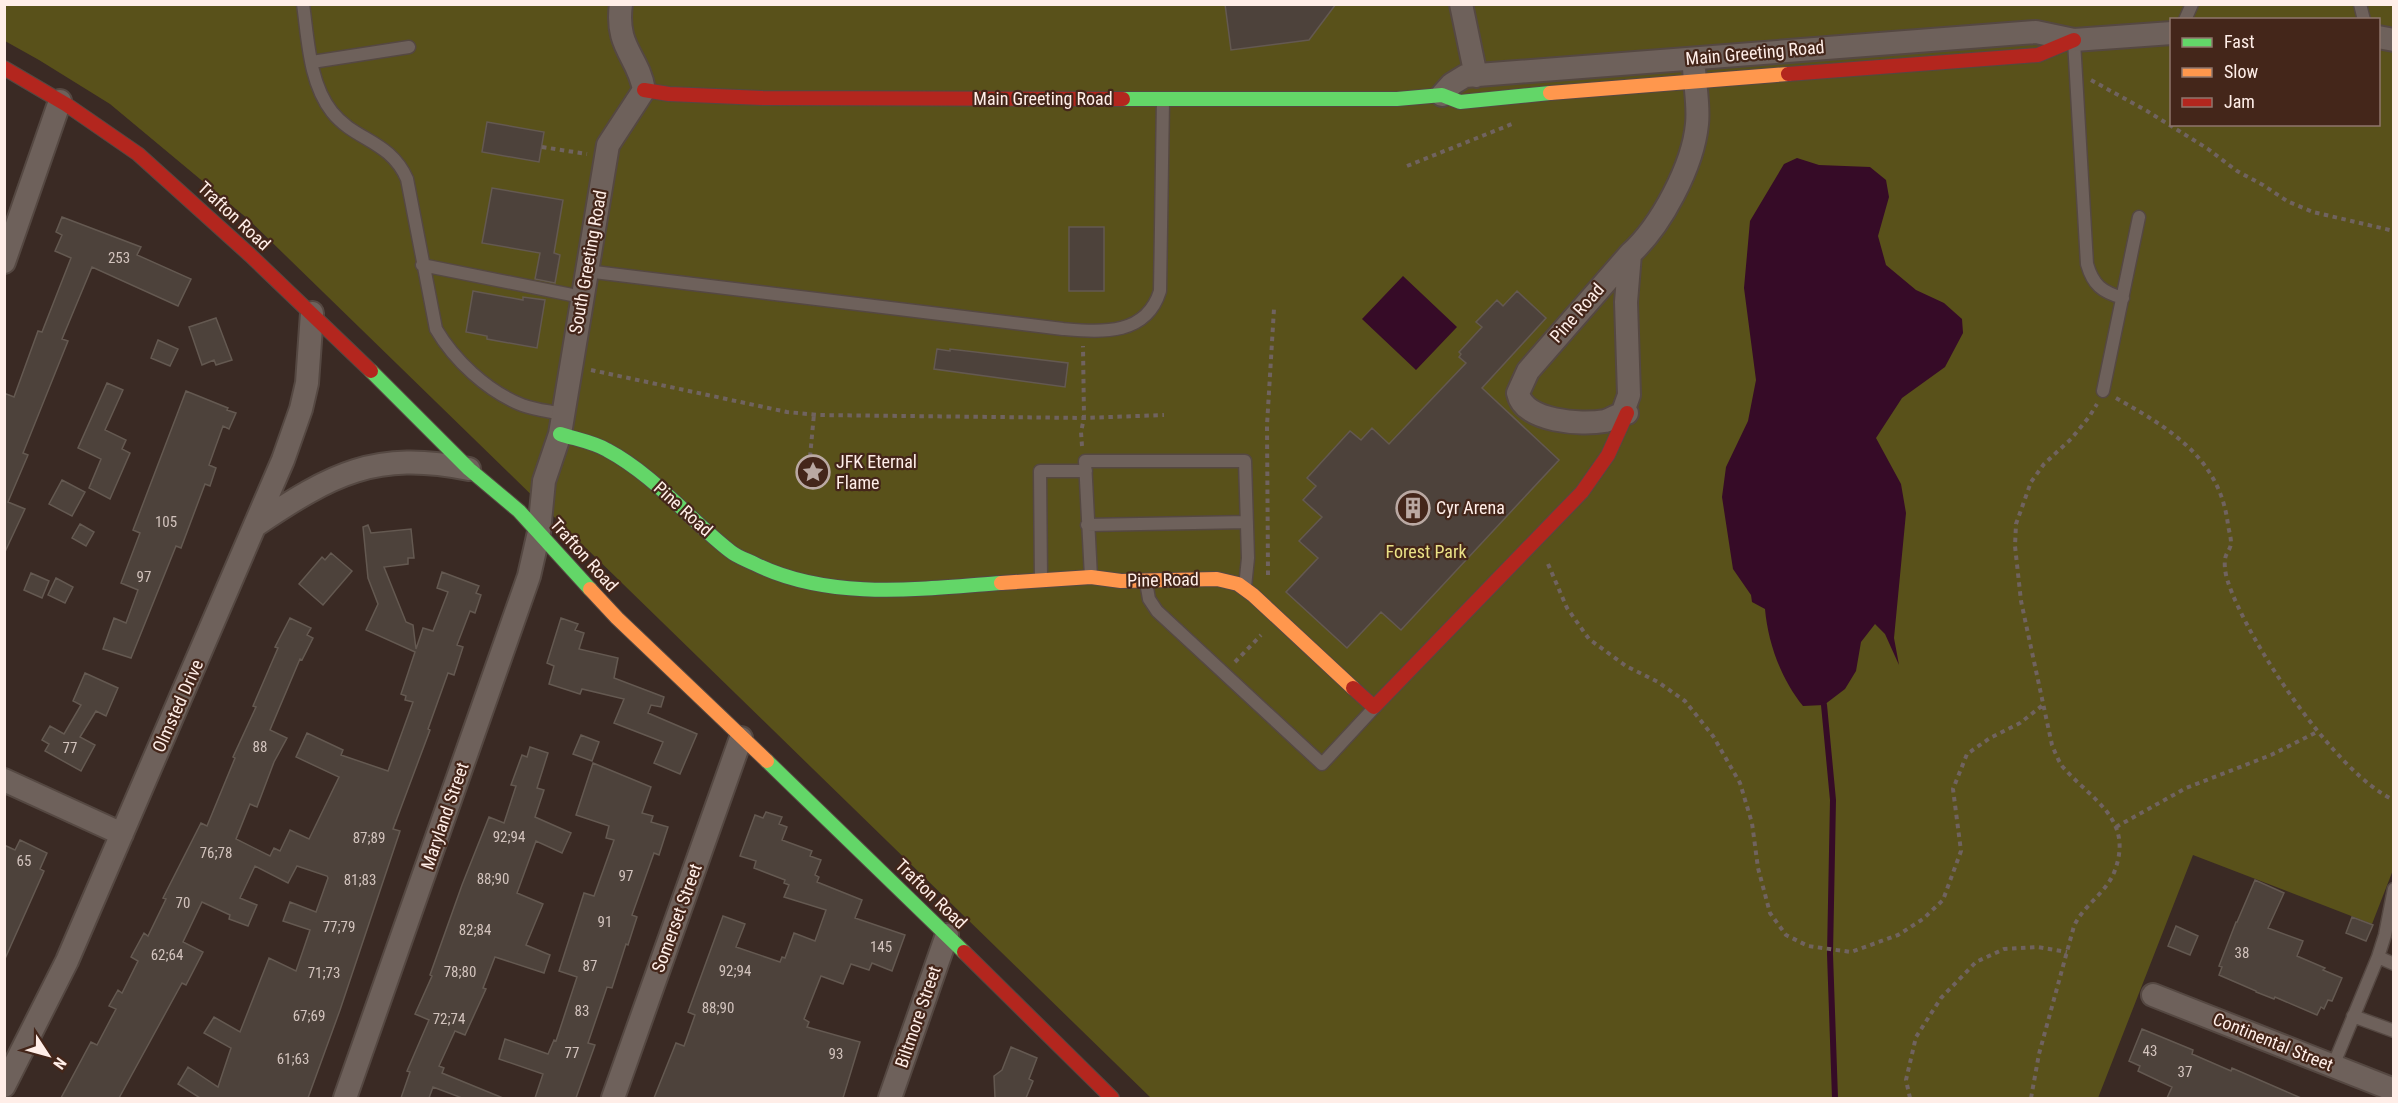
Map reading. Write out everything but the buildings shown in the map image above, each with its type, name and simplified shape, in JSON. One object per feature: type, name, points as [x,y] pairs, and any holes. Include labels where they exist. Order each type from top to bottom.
[{"type":"street","points":[[621,4],[619,19],[622,39],[642,79],[644,90]]},
{"type":"street","points":[[1461,4],[1476,76]]},
{"type":"street","name":"Main Greeting Road","points":[[1442,95],[1458,80],[1476,76],[2036,32],[2074,40],[2170,33]]},
{"type":"street","name":"Main Greeting Road","points":[[644,90],[669,94],[762,98],[1397,99],[1442,95],[1460,102],[1532,94],[2038,55],[2074,40]]},
{"type":"street","name":"Pine Road","points":[[1627,413],[1607,420],[1591,422],[1549,418],[1522,405],[1518,393],[1520,385],[1536,360],[1646,239],[1655,226],[1689,158],[1697,125],[1693,58]]},
{"type":"street","name":"Trafton Road","points":[[4,68],[103,129],[154,168],[312,313],[469,469],[539,531],[617,618],[947,935],[1112,1098]]},
{"type":"street","name":"South Greeting Road","points":[[539,531],[544,481],[561,424],[608,145],[644,90]]},
{"type":"street","points":[[4,262],[60,101]]},
{"type":"street","name":"Pine Road","points":[[1627,413],[1624,409],[1629,395],[1626,302],[1630,254]]},
{"type":"street","name":"Olmsted Drive","points":[[4,1086],[67,961],[283,460],[301,409],[310,360],[312,313]]},
{"type":"street","name":"Pine Road","points":[[561,424],[606,449],[659,487],[732,553],[777,575],[820,585],[851,588],[931,588],[1090,577],[1121,581],[1217,579],[1230,581],[1245,588],[1374,707],[1600,471],[1610,454],[1627,413]]},
{"type":"street","points":[[256,525],[314,488],[369,465],[419,462],[469,469]]},
{"type":"street","name":"Maryland Street","points":[[345,1098],[529,576],[539,531]]},
{"type":"street","name":"Somerset Street","points":[[613,1098],[741,738]]},
{"type":"street","points":[[4,780],[122,834]]},
{"type":"street","name":"Biltmore Street","points":[[890,1098],[947,935]]},
{"type":"street","name":"Continental Street","points":[[2153,994],[2394,1090]]},
{"type":"lane","points":[[303,4],[312,62],[320,91],[332,113],[382,147],[401,166],[412,197],[422,266],[436,328],[446,346],[489,386],[515,402],[532,408],[561,424]]},
{"type":"lane","points":[[2186,18],[2192,4]]},
{"type":"lane","points":[[2074,40],[2087,264],[2098,287],[2108,294],[2123,297]]},
{"type":"lane","points":[[312,62],[409,47]]},
{"type":"lane","points":[[586,271],[1083,330],[1121,328],[1148,315],[1157,301],[1161,278],[1163,99]]},
{"type":"lane","points":[[2103,391],[2139,217]]},
{"type":"lane","points":[[422,266],[582,297]]},
{"type":"lane","points":[[1041,581],[1040,471],[1085,466],[1245,461],[1247,522],[1245,588]]},
{"type":"lane","points":[[1085,466],[1090,577]]},
{"type":"lane","points":[[1087,525],[1247,522]]},
{"type":"lane","points":[[1146,581],[1149,599],[1154,607],[1322,764],[1374,707]]},
{"type":"lane","points":[[2333,1066],[2378,957],[2394,889]]},
{"type":"lane","points":[[2378,957],[2394,964]]},
{"type":"lane","points":[[2353,1016],[2394,1030]]},
{"type":"path","points":[[2076,75],[2116,92],[2287,201],[2313,212],[2394,231]]},
{"type":"path","points":[[542,147],[594,155]]},
{"type":"path","points":[[1269,582],[1267,425],[1274,309]]},
{"type":"path","points":[[1083,330],[1084,418],[1081,432],[1085,466]]},
{"type":"path","points":[[570,366],[787,412],[1084,418],[1164,415]]},
{"type":"path","points":[[2031,1098],[2039,1054],[2079,915],[2102,892],[2115,871],[2120,850],[2116,827],[2110,814],[2060,763],[2052,745],[2021,601],[2015,546],[2016,524],[2031,482],[2090,417],[2103,391],[2148,416],[2183,440],[2200,458],[2217,487],[2227,518],[2231,545],[2224,560],[2228,582],[2280,682],[2364,782],[2394,800]]},
{"type":"path","points":[[810,457],[814,414]]},
{"type":"path","points":[[1537,538],[1567,608],[1589,639],[1626,666],[1658,682],[1684,701],[1713,735],[1740,783],[1752,823],[1758,868],[1770,913],[1786,935],[1816,947],[1851,952],[1898,935],[1923,919],[1943,900],[1961,851],[1953,789],[1967,754],[1990,738],[2020,723],[2043,705]]},
{"type":"path","points":[[1224,673],[1278,618]]},
{"type":"path","points":[[2116,827],[2186,788],[2271,755],[2319,731]]},
{"type":"path","points":[[1910,1098],[1906,1080],[1916,1037],[1941,998],[1976,962],[2004,950],[2037,947],[2067,952]]},
{"type":"green space","name":"Forest Park","points":[[4,5],[2393,5],[2393,870],[2372,924],[2193,855],[2098,1098],[1151,1098],[248,219],[110,104],[5,41]]},
{"type":"shaded area","points":[[1797,158],[1819,165],[1870,167],[1886,180],[1889,197],[1878,236],[1886,265],[1916,290],[1944,303],[1962,319],[1963,333],[1945,367],[1902,398],[1876,438],[1901,484],[1906,513],[1894,638],[1899,665],[1885,634],[1875,624],[1861,642],[1856,671],[1845,689],[1824,705],[1803,706],[1788,684],[1777,660],[1769,635],[1765,609],[1752,602],[1751,595],[1733,569],[1722,497],[1726,467],[1748,421],[1756,380],[1744,288],[1750,221],[1784,164]]},
{"type":"shaded area","points":[[1403,276],[1457,327],[1416,370],[1362,319]]},
{"type":"waterway","points":[[1824,705],[1833,800],[1830,954],[1835,1098]]},
{"type":"traffic: fast","points":[[1123,99],[1397,99],[1442,95],[1460,102],[1550,93]]},
{"type":"traffic: fast","points":[[371,371],[469,469],[519,511],[590,589]]},
{"type":"traffic: fast","points":[[560,434],[596,445],[624,460],[733,553],[784,576],[844,588],[876,590],[1001,583]]},
{"type":"traffic: fast","points":[[767,761],[964,952]]},
{"type":"traffic: slow","points":[[1550,93],[1788,74]]},
{"type":"traffic: slow","points":[[1001,583],[1091,577],[1121,581],[1217,579],[1238,584],[1253,595],[1353,688]]},
{"type":"traffic: slow","points":[[590,589],[617,618],[767,761]]},
{"type":"traffic: jam","points":[[1788,74],[2038,55],[2074,40]]},
{"type":"traffic: jam","points":[[4,68],[67,105],[138,154],[250,255],[371,371]]},
{"type":"traffic: jam","points":[[644,90],[669,94],[762,98],[1123,99]]},
{"type":"traffic: jam","points":[[1353,688],[1374,707],[1582,492],[1608,455],[1627,413]]},
{"type":"traffic: jam","points":[[964,952],[1112,1098]]},
{"type":"place","name":"JFK Eternal Flame","points":[[813,472]]},
{"type":"place","name":"Cyr Arena","points":[[1413,508]]}]
